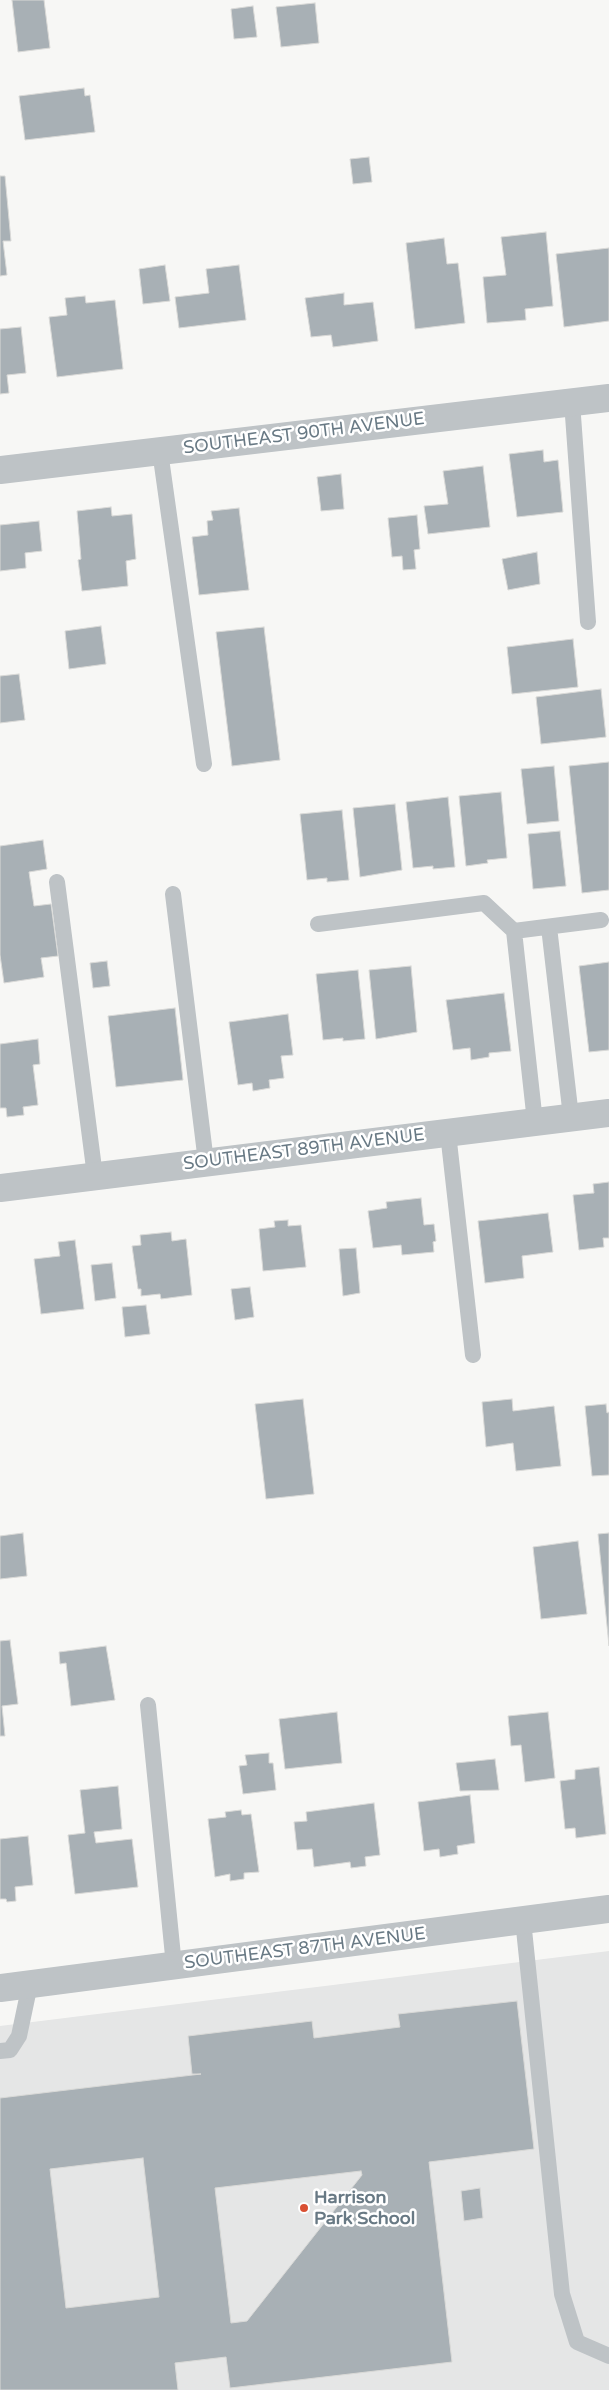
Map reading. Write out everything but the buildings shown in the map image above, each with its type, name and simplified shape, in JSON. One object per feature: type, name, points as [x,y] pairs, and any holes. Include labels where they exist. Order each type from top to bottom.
[{"type":"street","name":"SOUTHEAST 90TH AVENUE","points":[[0,470],[609,398]]},
{"type":"street","name":"SOUTHEAST 89TH AVENUE","points":[[0,1188],[609,1113]]},
{"type":"street","name":"SOUTHEAST 87TH AVENUE","points":[[0,1988],[609,1909]]},
{"type":"lane","points":[[572,402],[588,622]]},
{"type":"lane","points":[[160,451],[204,764]]},
{"type":"lane","points":[[57,882],[95,1176]]},
{"type":"lane","points":[[174,894],[206,1162]]},
{"type":"lane","points":[[318,924],[484,903],[514,931],[536,1122]]},
{"type":"lane","points":[[514,931],[601,920]]},
{"type":"lane","points":[[549,927],[571,1118]]},
{"type":"lane","points":[[448,1133],[474,1355]]},
{"type":"lane","points":[[148,1704],[174,1966]]},
{"type":"lane","points":[[523,1920],[562,2294],[577,2342],[609,2356]]},
{"type":"lane","points":[[0,2051],[10,2050],[19,2036],[30,1984]]},
{"type":"shaded area","name":"Harrison Park School","points":[[609,1951],[609,2390],[0,2390],[0,2026]]},
{"type":"place","name":"Harrison Park School","points":[[304,2208]]}]
